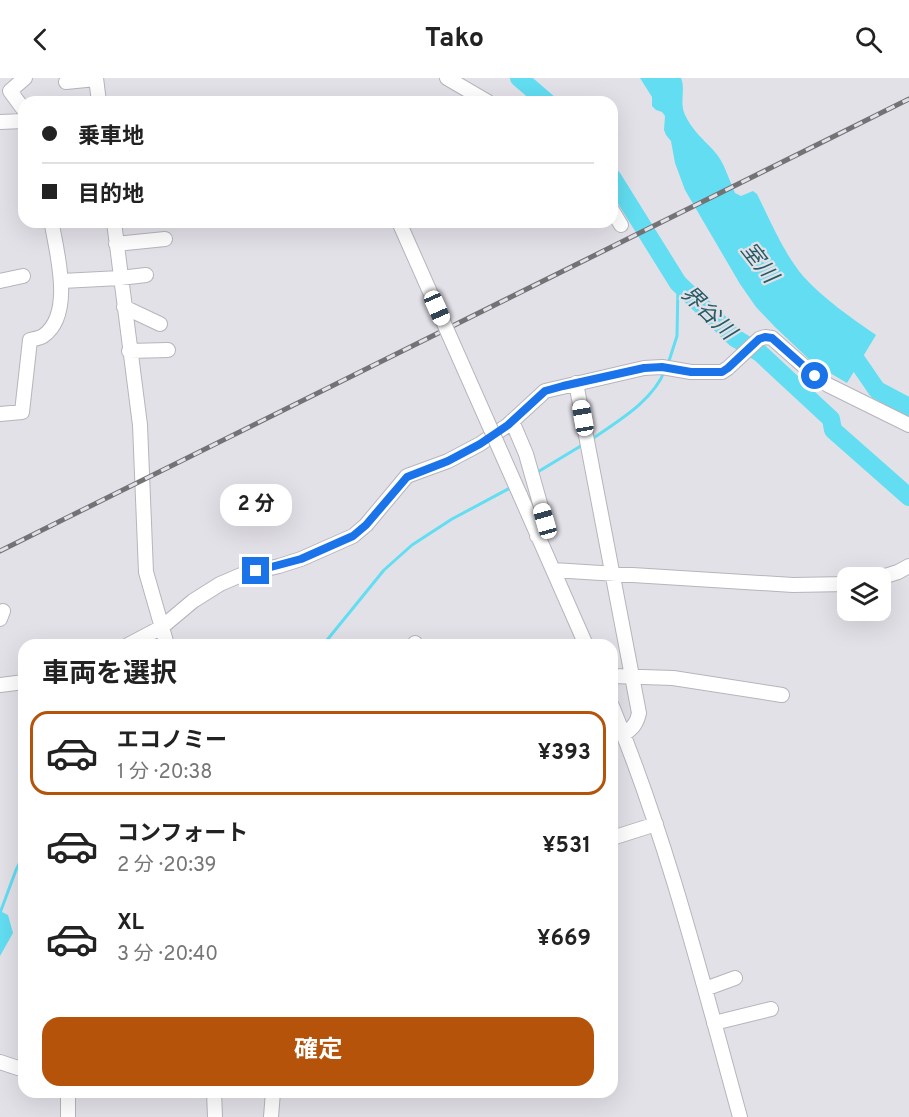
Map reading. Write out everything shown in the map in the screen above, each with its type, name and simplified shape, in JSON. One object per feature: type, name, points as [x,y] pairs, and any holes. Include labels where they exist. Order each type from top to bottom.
[{"type":"street","points":[[18,102],[10,91],[25,78]]},
{"type":"street","points":[[447,78],[474,96]]},
{"type":"street","points":[[66,82],[96,79],[98,96]]},
{"type":"street","points":[[0,122],[18,121]]},
{"type":"street","points":[[618,220],[621,225]]},
{"type":"street","points":[[0,414],[22,412],[30,340],[43,336],[56,322],[62,281],[53,228]]},
{"type":"street","points":[[115,228],[140,425],[146,572],[165,639]]},
{"type":"street","points":[[402,228],[583,639]]},
{"type":"street","points":[[116,244],[165,239]]},
{"type":"street","points":[[62,281],[146,275]]},
{"type":"street","points":[[0,281],[23,276]]},
{"type":"street","points":[[124,307],[160,324]]},
{"type":"street","points":[[139,639],[162,627],[193,601],[220,584],[241,575],[301,559],[353,536],[366,525],[407,477],[469,451],[512,421],[545,391],[644,368],[715,373],[728,368],[759,339],[765,337],[772,338],[828,385],[909,425]]},
{"type":"street","points":[[129,351],[168,350]]},
{"type":"street","points":[[576,383],[639,713],[633,728],[624,734]]},
{"type":"street","points":[[512,421],[526,454],[545,521],[545,528],[537,536]]},
{"type":"street","points":[[891,574],[909,566]]},
{"type":"street","points":[[553,570],[793,585],[837,584]]},
{"type":"street","points":[[618,676],[673,678],[782,695]]},
{"type":"street","points":[[0,685],[18,683]]},
{"type":"street","points":[[618,720],[656,824],[740,1117]]},
{"type":"street","points":[[618,836],[656,824]]},
{"type":"street","points":[[705,989],[735,978]]},
{"type":"street","points":[[714,1023],[771,1009]]},
{"type":"street","points":[[0,1062],[18,1068]]},
{"type":"street","points":[[68,1098],[68,1117]]},
{"type":"street","points":[[214,1098],[215,1117]]},
{"type":"street","points":[[271,1117],[273,1098]]},
{"type":"water","points":[[640,78],[681,78],[685,115],[694,130],[721,160],[735,193],[741,196],[753,191],[757,194],[783,247],[803,276],[828,300],[876,335],[847,383],[813,363],[756,307],[740,284],[685,190],[675,163],[671,141],[664,130],[665,116],[652,106],[652,97]]},
{"type":"water","points":[[0,911],[8,915],[13,933],[0,956]]},
{"type":"waterway","name":"界谷川","points":[[519,78],[540,96]]},
{"type":"waterway","name":"界谷川","points":[[618,187],[678,283],[735,338],[760,353],[831,419],[833,430],[909,497]]},
{"type":"waterway","points":[[668,364],[677,336],[678,283]]},
{"type":"waterway","name":"室川","points":[[846,345],[877,390],[909,407]]},
{"type":"waterway","points":[[592,439],[643,401],[665,370]]},
{"type":"waterway","points":[[536,473],[584,444]]},
{"type":"waterway","points":[[328,639],[384,570],[412,545],[452,519],[512,487]]},
{"type":"waterway","points":[[0,913],[18,866]]},
{"type":"railway","points":[[0,551],[909,99]]},
{"type":"route","points":[[256,571],[301,559],[353,536],[366,525],[407,477],[469,451],[508,425],[545,391],[644,368],[722,372],[759,339],[765,337],[772,338],[815,376]]}]
